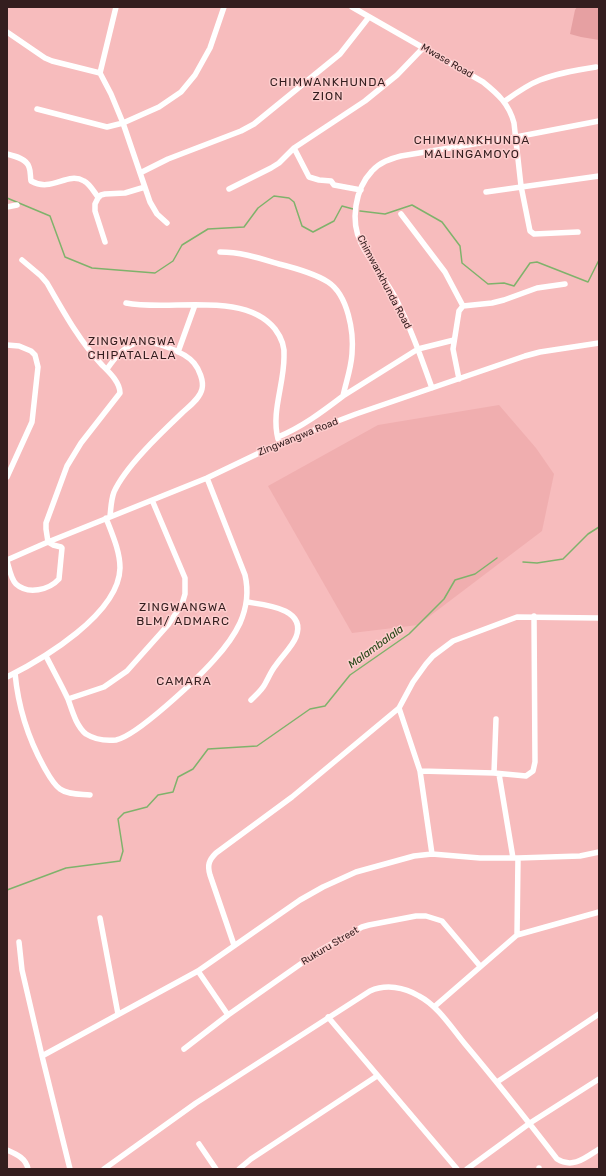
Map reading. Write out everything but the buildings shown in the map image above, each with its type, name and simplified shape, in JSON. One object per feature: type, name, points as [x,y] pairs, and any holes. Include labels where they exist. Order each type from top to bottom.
[{"type":"street","points":[[116,7],[100,73],[111,94],[123,123],[154,210],[167,223]]},
{"type":"street","points":[[37,109],[107,127],[123,123],[159,107],[181,92],[195,75],[204,61],[224,7]]},
{"type":"street","name":"Mwase Road","points":[[352,7],[483,82],[505,101],[511,112],[516,137],[521,186],[531,233],[545,234],[578,232]]},
{"type":"street","points":[[140,172],[241,131],[254,124],[340,54],[369,18]]},
{"type":"street","points":[[7,32],[52,61],[100,73]]},
{"type":"street","points":[[229,189],[279,163],[294,148],[381,89],[423,48]]},
{"type":"street","points":[[505,101],[525,87],[540,80],[568,72],[596,67]]},
{"type":"street","name":"Chimwankhunda Road","points":[[432,388],[418,349],[395,298],[359,238],[355,221],[355,211],[365,180],[372,171],[388,160],[401,156],[516,137],[599,121]]},
{"type":"street","points":[[294,148],[309,177],[319,180],[331,180],[334,185],[361,190]]},
{"type":"street","points":[[7,154],[13,155],[26,162],[32,181],[36,184],[45,186],[65,180],[79,179],[86,183],[98,198]]},
{"type":"street","points":[[486,192],[599,176]]},
{"type":"street","points":[[105,242],[95,211],[95,204],[98,198],[105,194],[132,192],[145,187]]},
{"type":"street","points":[[7,207],[17,205]]},
{"type":"street","points":[[401,214],[445,272],[463,306]]},
{"type":"street","points":[[220,252],[245,254],[319,277],[329,283],[339,294],[345,305],[353,339],[351,361],[343,396]]},
{"type":"street","points":[[7,560],[16,585],[25,590],[36,590],[56,582],[60,576],[62,548],[48,542],[46,523],[67,466],[81,443],[120,393],[119,385],[85,344],[41,276],[22,260]]},
{"type":"street","points":[[460,379],[454,355],[454,340],[459,311],[463,306],[492,303],[537,288],[565,284]]},
{"type":"street","points":[[126,303],[138,306],[195,305],[243,309],[253,312],[267,321],[278,334],[283,345],[283,374],[275,420],[279,440],[291,431],[317,416],[343,396],[418,349],[454,340]]},
{"type":"street","points":[[178,352],[195,305]]},
{"type":"street","points":[[7,677],[46,656],[98,613],[108,601],[117,585],[120,568],[117,546],[108,517],[114,492],[136,460],[197,398],[203,385],[196,366],[189,358],[178,352],[152,343],[137,343],[122,351],[107,369]]},
{"type":"street","name":"Zingwangwa Road","points":[[7,560],[108,517],[207,478],[279,440],[532,354],[599,343]]},
{"type":"street","points":[[7,345],[19,346],[31,351],[35,355],[38,367],[32,422],[7,477]]},
{"type":"street","points":[[46,656],[82,730],[87,734],[104,740],[116,740],[126,736],[139,727],[163,708],[214,660],[236,631],[245,612],[248,589],[245,575],[207,478]]},
{"type":"street","points":[[68,699],[104,687],[127,671],[168,625],[182,604],[185,594],[184,578],[152,500]]},
{"type":"street","points":[[247,602],[269,605],[284,610],[290,613],[297,624],[297,632],[291,645],[273,669],[263,688],[251,700]]},
{"type":"street","points":[[234,945],[210,875],[209,863],[211,858],[292,797],[399,708],[426,664],[444,647],[453,641],[517,617],[534,616],[599,618]]},
{"type":"street","points":[[420,771],[497,773],[526,776],[530,774],[534,767],[534,616]]},
{"type":"street","points":[[15,673],[16,688],[26,729],[49,776],[60,789],[68,793],[90,795]]},
{"type":"street","points":[[399,708],[420,771],[432,854]]},
{"type":"street","points":[[496,719],[497,773],[516,858],[517,935]]},
{"type":"street","points":[[42,1056],[198,971],[300,900],[345,877],[367,869],[414,856],[432,854],[457,857],[516,858],[580,856],[599,852]]},
{"type":"street","points":[[434,1007],[517,935],[599,912]]},
{"type":"street","name":"Rukuru Street","points":[[184,1049],[324,948],[362,927],[416,916],[426,916],[442,921],[480,966]]},
{"type":"street","points":[[100,918],[118,1014]]},
{"type":"street","points":[[19,942],[22,970],[70,1169]]},
{"type":"street","points":[[198,971],[228,1016]]},
{"type":"street","points":[[107,1168],[196,1103],[328,1017],[379,987],[392,987],[407,990],[419,996],[434,1007],[497,1082],[557,1159],[577,1166],[581,1161],[599,1149]]},
{"type":"street","points":[[497,1082],[599,1014]]},
{"type":"street","points":[[328,1017],[457,1169]]},
{"type":"street","points":[[239,1169],[251,1159],[377,1076]]},
{"type":"street","points":[[467,1169],[530,1123],[599,1079]]},
{"type":"street","points":[[199,1144],[216,1169]]},
{"type":"street","points":[[7,1150],[20,1156],[27,1164],[28,1169]]},
{"type":"shaded area","points":[[577,7],[599,7],[599,40],[570,34]]},
{"type":"shaded area","points":[[499,405],[536,448],[554,474],[542,531],[418,625],[352,633],[268,486],[378,425]]},
{"type":"waterway","points":[[7,198],[50,216],[65,257],[92,268],[155,273],[173,261],[182,245],[208,229],[244,227],[258,208],[274,196],[289,198],[294,202],[302,226],[313,232],[334,221],[342,206],[353,209]]},
{"type":"waterway","points":[[360,211],[385,214],[412,205],[442,222],[460,246],[462,263],[488,284],[504,283],[514,286],[530,263],[537,262],[588,282],[599,260]]},
{"type":"waterway","name":"Malambalala","points":[[523,562],[537,563],[563,559],[588,534],[599,527]]},
{"type":"waterway","name":"Malambalala","points":[[7,890],[66,868],[120,861],[123,851],[118,819],[124,813],[147,807],[158,795],[173,792],[178,777],[193,769],[208,749],[257,746],[310,709],[325,706],[350,675],[409,634],[444,599],[455,580],[475,574],[497,558]]},
{"type":"district","name":"CHIMWANKHUNDA ZION","points":[[328,90]]},
{"type":"district","name":"CHIMWANKHUNDA MALINGAMOYO","points":[[472,148]]},
{"type":"district","name":"ZINGWANGWA CHIPATALALA","points":[[132,349]]},
{"type":"district","name":"ZINGWANGWA BLM/ ADMARC","points":[[183,615]]},
{"type":"district","name":"CAMARA","points":[[184,682]]}]
